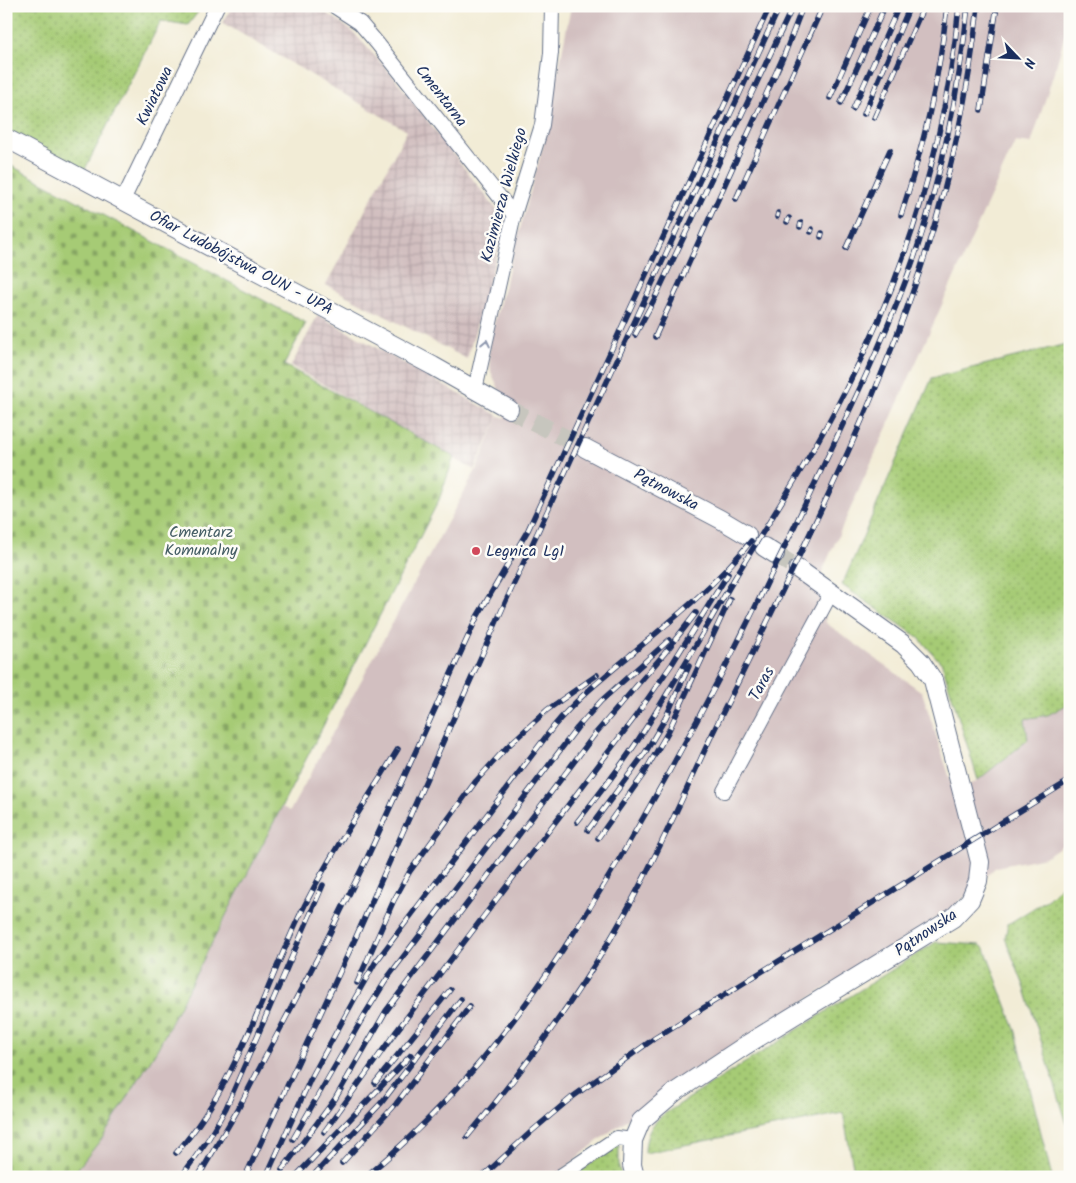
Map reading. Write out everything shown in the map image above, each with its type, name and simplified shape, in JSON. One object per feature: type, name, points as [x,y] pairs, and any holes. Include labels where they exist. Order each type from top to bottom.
[{"type":"street","name":"Kwiatowa","points":[[123,200],[217,6]]},
{"type":"street","name":"Cmentarna","points":[[334,6],[360,23],[514,215]]},
{"type":"street","name":"Kazimierza Wielkiego","points":[[476,390],[514,215],[542,125],[551,53],[552,6]]},
{"type":"street","name":"Ofiar Ludobójstwa OUN - UPA","points":[[6,138],[476,390]]},
{"type":"street","points":[[476,390],[509,409]]},
{"type":"street","name":"Pątnowska","points":[[585,448],[747,535]]},
{"type":"street","name":"Pątnowska","points":[[635,1177],[632,1165],[633,1140],[641,1121],[676,1092],[746,1045],[953,918],[970,900],[978,881],[980,862],[933,680],[921,662],[903,644],[798,569]]},
{"type":"street","name":"Taras","points":[[724,791],[831,592]]},
{"type":"street","points":[[559,1177],[617,1138],[633,1140]]},
{"type":"shaded area","points":[[232,6],[313,6],[336,19],[353,32],[393,76],[506,222],[467,359],[326,285],[407,131],[223,23]]},
{"type":"shaded area","points":[[571,6],[1070,6],[1070,17],[1057,63],[1031,144],[1015,142],[822,572],[826,623],[922,692],[955,794],[978,780],[1028,740],[1025,719],[1048,715],[1070,703],[1070,840],[1045,857],[996,867],[950,910],[694,1070],[599,1140],[554,1177],[71,1177],[103,1137],[158,1048],[282,807],[290,811],[476,470],[499,416],[505,418],[510,399],[499,389],[491,372],[489,353],[492,331],[546,135]]},
{"type":"shaded area","points":[[318,315],[499,416],[474,470],[291,366]]},
{"type":"green space","points":[[6,6],[188,6],[198,12],[188,25],[161,21],[84,171],[6,130]]},
{"type":"green space","name":"Cmentarz Komunalny","points":[[6,163],[306,323],[284,365],[454,457],[439,500],[158,1048],[103,1137],[71,1177],[6,1177]]},
{"type":"green space","points":[[1070,344],[1070,703],[1048,715],[1025,719],[1028,740],[978,780],[942,664],[918,637],[842,585],[932,378]]},
{"type":"green space","points":[[1070,878],[1070,1140],[1067,1124],[1024,986],[1005,938],[1008,924],[1048,899]]},
{"type":"green space","points":[[936,942],[980,945],[985,949],[1016,1032],[1052,1177],[855,1177],[843,1113],[645,1153],[646,1141],[650,1131],[664,1114]]},
{"type":"green space","points":[[615,1145],[619,1146],[619,1168],[622,1177],[572,1177]]},
{"type":"tunnel","points":[[509,409],[585,448]]},
{"type":"tunnel","points":[[775,554],[798,569]]},
{"type":"railway","points":[[198,1177],[237,1111],[321,951],[367,858],[477,617],[528,530],[770,6]]},
{"type":"railway","points":[[245,1177],[355,939],[505,603],[780,6]]},
{"type":"railway","points":[[635,335],[655,298],[793,6]]},
{"type":"railway","points":[[655,337],[785,53],[803,6]]},
{"type":"railway","points":[[736,199],[823,6]]},
{"type":"railway","points":[[830,98],[871,6]]},
{"type":"railway","points":[[841,103],[885,6]]},
{"type":"railway","points":[[853,109],[899,6]]},
{"type":"railway","points":[[864,114],[910,6]]},
{"type":"railway","points":[[874,118],[924,6]]},
{"type":"railway","points":[[901,215],[930,112],[940,60],[947,6]]},
{"type":"railway","points":[[577,822],[625,759],[665,698],[820,438],[867,346],[905,252],[934,155],[953,56],[959,6]]},
{"type":"railway","points":[[365,1177],[409,1138],[449,1098],[486,1055],[553,965],[643,818],[729,659],[857,395],[888,326],[915,255],[925,225],[948,132],[960,69],[968,6]]},
{"type":"railway","points":[[467,1137],[525,1065],[561,1016],[625,914],[803,549],[848,452],[909,303],[944,192],[970,69],[978,6]]},
{"type":"railway","points":[[981,110],[997,6]]},
{"type":"railway","points":[[846,248],[890,150]]},
{"type":"railway","points":[[777,217],[778,213]]},
{"type":"railway","points":[[787,222],[789,218]]},
{"type":"railway","points":[[800,227],[801,223]]},
{"type":"railway","points":[[821,237],[822,233]]},
{"type":"railway","points":[[266,1177],[310,1080],[375,963],[554,726],[590,689],[708,587],[751,541]]},
{"type":"railway","points":[[324,1132],[395,1033],[635,717],[672,664],[728,574]]},
{"type":"railway","points":[[598,838],[643,775],[668,732],[730,599]]},
{"type":"railway","points":[[282,1170],[335,1099],[386,1011],[595,734],[664,654],[696,613]]},
{"type":"railway","points":[[293,1139],[388,977],[577,728],[601,701],[669,640]]},
{"type":"railway","points":[[588,830],[645,753],[666,717],[689,666]]},
{"type":"railway","points":[[357,983],[394,900],[410,871],[476,781],[507,747],[547,710],[597,675]]},
{"type":"railway","points":[[176,1153],[197,1127],[231,1070],[309,897],[333,854],[398,749]]},
{"type":"railway","points":[[482,1177],[571,1098],[655,1038],[1070,780]]},
{"type":"railway","points":[[181,1177],[209,1138],[226,1108],[323,885]]},
{"type":"railway","points":[[375,1083],[450,990]]},
{"type":"railway","points":[[312,1177],[382,1102],[461,999]]},
{"type":"railway","points":[[342,1163],[396,1104],[470,1006]]},
{"type":"railway","points":[[295,1177],[411,1055]]},
{"type":"place","name":"Legnica Lg1","points":[[476,551]]}]
